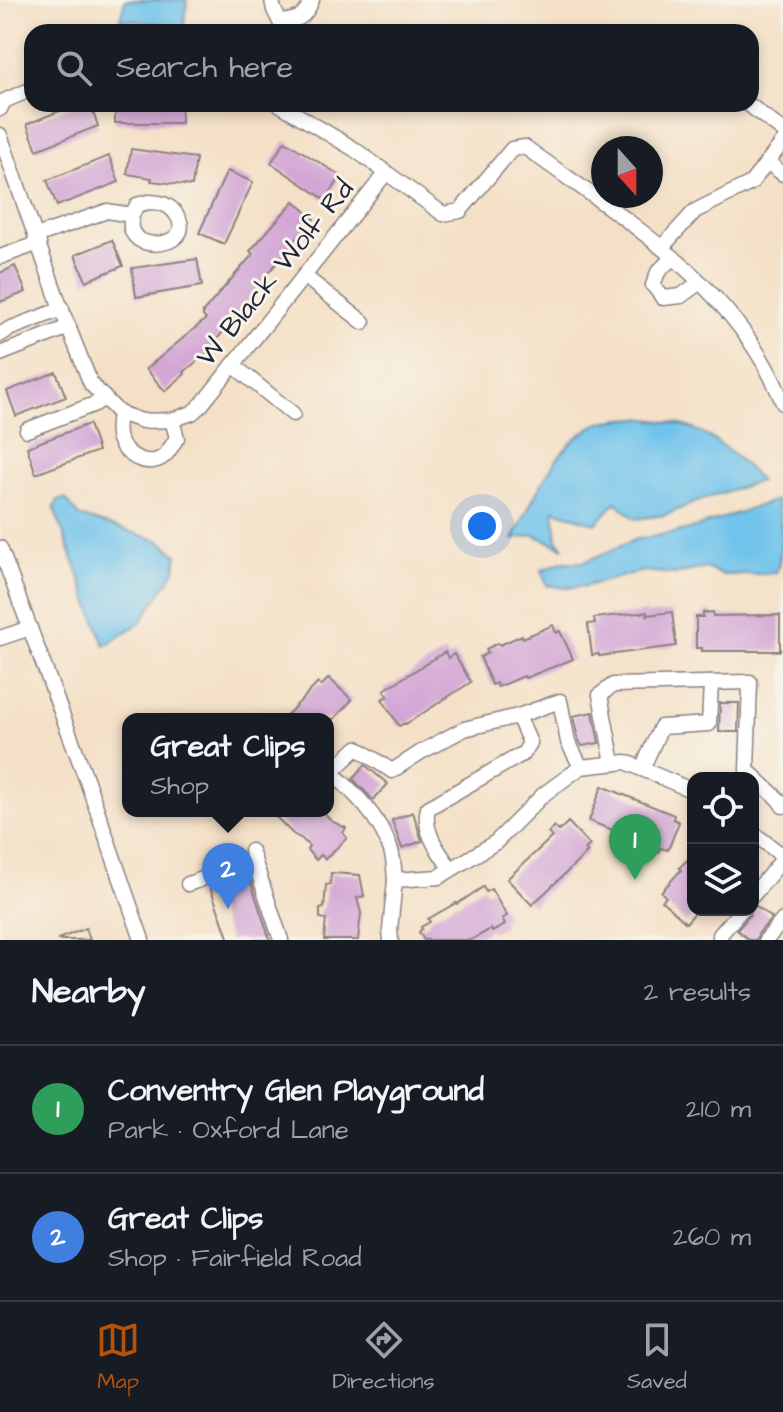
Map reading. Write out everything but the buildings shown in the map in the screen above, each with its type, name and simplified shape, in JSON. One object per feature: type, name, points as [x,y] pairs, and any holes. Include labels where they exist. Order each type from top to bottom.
[{"type":"street","points":[[272,0],[277,24]]},
{"type":"street","points":[[286,24],[297,20],[308,10],[312,0]]},
{"type":"street","points":[[0,109],[4,101],[24,92]]},
{"type":"street","points":[[292,112],[354,149],[443,214],[460,211],[512,149],[525,147],[667,252],[717,298],[777,375],[783,403]]},
{"type":"street","points":[[758,112],[783,131]]},
{"type":"street","points":[[0,135],[91,384],[119,413],[142,421],[172,420],[177,438],[165,456],[150,462],[137,459],[120,444],[117,431],[119,413]]},
{"type":"street","points":[[700,282],[681,296],[663,298],[653,285],[667,252],[695,211],[751,183],[783,142]]},
{"type":"street","points":[[767,162],[783,174]]},
{"type":"street","name":"W Black Wolf Rd","points":[[172,420],[192,413],[202,404],[386,173]]},
{"type":"street","points":[[0,257],[107,211],[131,215]]},
{"type":"street","points":[[304,276],[363,322]]},
{"type":"street","points":[[0,335],[62,309]]},
{"type":"street","points":[[0,354],[70,331]]},
{"type":"street","points":[[233,365],[293,414]]},
{"type":"street","points":[[27,430],[104,398]]},
{"type":"street","points":[[0,548],[87,781],[142,940]]},
{"type":"street","points":[[0,638],[30,628]]},
{"type":"street","points":[[613,763],[600,695],[613,685],[750,682],[747,770],[783,806]]},
{"type":"street","points":[[642,769],[661,727],[709,724],[711,683]]},
{"type":"street","points":[[334,769],[357,748],[392,771],[464,729],[518,716],[560,701],[568,742],[581,767]]},
{"type":"street","points":[[451,869],[433,844],[425,818],[428,808],[524,753],[530,743],[518,716]]},
{"type":"street","points":[[395,880],[439,877],[496,842],[544,794],[581,767],[626,762],[687,788]]},
{"type":"street","points":[[334,775],[354,792],[374,817],[391,850],[395,880],[391,940]]},
{"type":"street","points":[[759,838],[783,858],[759,888]]},
{"type":"street","points":[[188,884],[252,856],[281,940]]},
{"type":"street","points":[[720,940],[720,935],[736,916]]},
{"type":"street","points":[[766,940],[783,920]]},
{"type":"water","points":[[125,0],[187,0],[184,24],[120,19]]},
{"type":"water","points":[[638,418],[677,424],[703,434],[735,456],[760,481],[666,515],[635,519],[616,502],[596,524],[554,510],[557,540],[564,548],[534,535],[513,539],[546,476],[567,447],[599,423]]},
{"type":"water","points":[[66,499],[79,516],[160,541],[177,555],[175,571],[140,623],[105,646],[54,508],[58,500]]},
{"type":"water","points":[[776,500],[781,537],[776,573],[723,575],[706,568],[675,574],[643,571],[586,586],[566,588],[547,585],[542,570],[561,562],[584,562],[637,539],[694,528]]},
{"type":"place","name":"Conventry Glen Playground","points":[[635,880]]},
{"type":"place","name":"Great Clips","points":[[228,909]]}]
